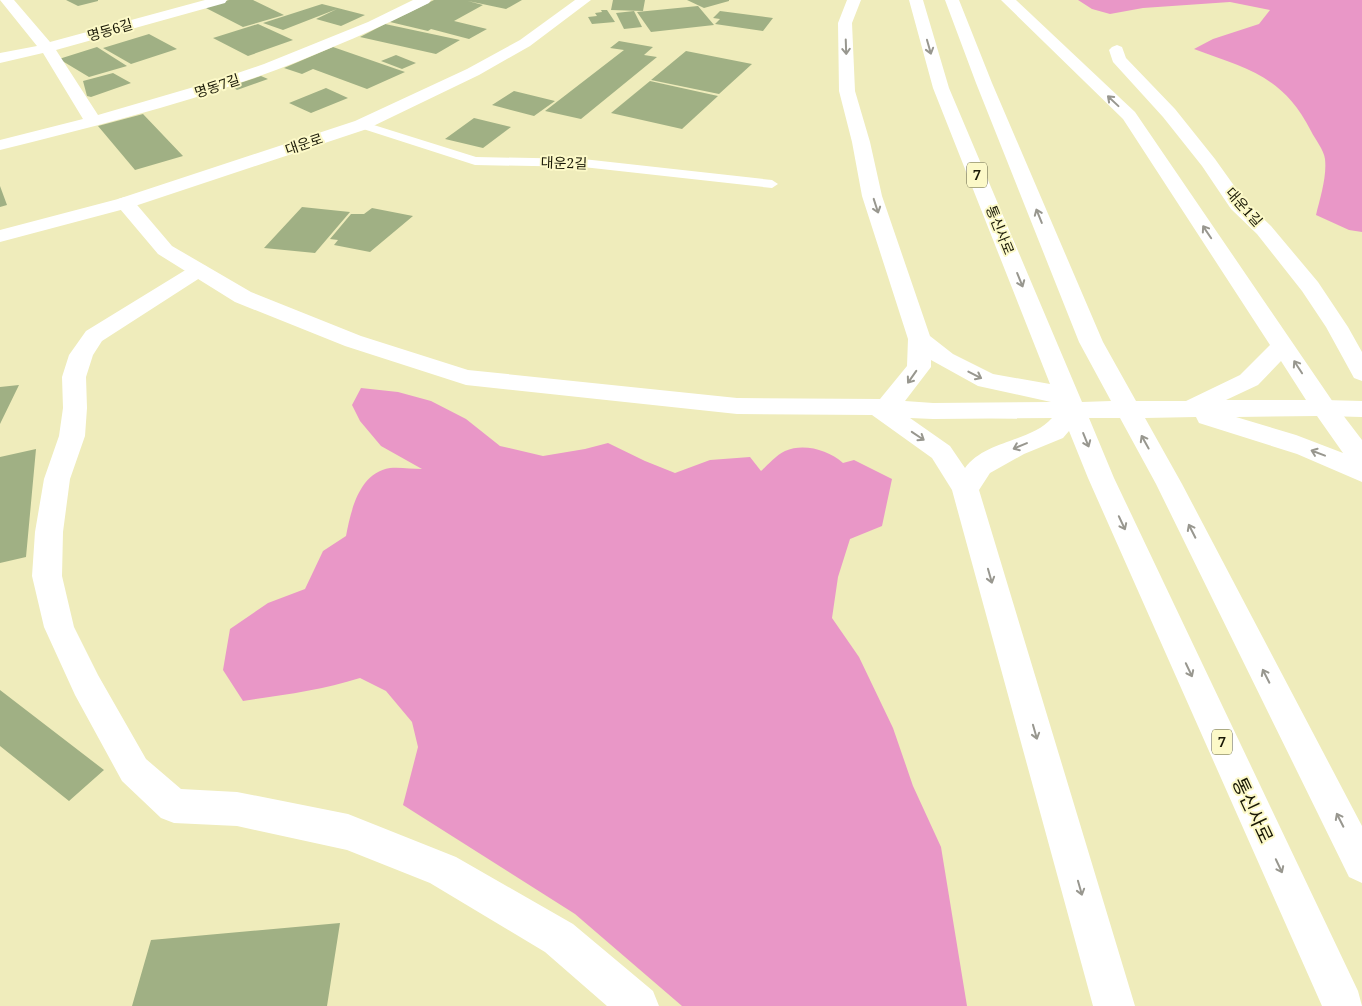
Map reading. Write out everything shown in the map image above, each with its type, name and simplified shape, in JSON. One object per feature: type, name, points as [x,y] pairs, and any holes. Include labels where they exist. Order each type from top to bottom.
[{"type":"main road","points":[[8,0],[47,48],[94,122]]},
{"type":"main road","name":"명동6길","points":[[0,58],[47,48],[220,0]]},
{"type":"main road","name":"명동7길","points":[[0,145],[94,122],[259,72],[326,47],[424,0]]},
{"type":"main road","name":"대운로","points":[[0,236],[125,203],[361,125],[482,67],[525,43],[584,0]]},
{"type":"main road","points":[[854,0],[846,23],[847,91],[861,142],[872,196],[920,339],[919,367],[883,407]]},
{"type":"main road","name":"통신사로","points":[[916,0],[941,88],[1101,478],[1343,1006]]},
{"type":"main road","points":[[952,0],[984,83],[1092,342],[1169,484],[1362,864]]},
{"type":"main road","points":[[1008,0],[1129,116],[1324,408],[1362,459]]},
{"type":"main road","name":"대운1길","points":[[1117,50],[1118,59],[1168,113],[1209,163],[1238,204],[1264,230],[1310,287],[1337,326],[1362,373]]},
{"type":"main road","points":[[125,203],[165,250],[243,297],[353,341],[466,377],[737,406],[883,407],[933,411],[1362,409]]},
{"type":"main road","points":[[198,270],[94,336],[81,355],[74,377],[76,408],[72,436],[57,479],[49,532],[47,576],[59,628],[86,685],[134,770],[174,806],[237,809],[348,832],[443,870],[559,938],[638,1006]]},
{"type":"main road","points":[[920,339],[945,359],[987,381],[1055,393],[1077,410]]},
{"type":"main road","points":[[1185,409],[1249,380],[1283,345]]},
{"type":"main road","points":[[883,407],[941,452],[964,489],[1114,1006]]},
{"type":"main road","points":[[1185,409],[1290,442],[1345,464],[1362,473]]},
{"type":"main road","points":[[964,489],[981,466],[1015,448],[1054,432],[1077,410]]},
{"type":"lane","name":"대운2길","points":[[361,125],[475,161],[583,163],[772,184]]},
{"type":"shaded area","points":[[1078,0],[1362,0],[1362,232],[1349,230],[1316,215],[1324,180],[1324,156],[1300,113],[1288,98],[1276,86],[1247,69],[1194,49],[1213,39],[1259,24],[1270,10],[1230,2],[1143,8],[1110,14],[1092,9]]},
{"type":"shaded area","points":[[361,388],[398,392],[431,401],[466,419],[500,446],[543,456],[608,443],[675,473],[710,460],[750,457],[761,471],[785,451],[808,448],[823,451],[843,463],[854,460],[892,479],[882,526],[850,539],[838,577],[832,618],[859,657],[893,728],[913,786],[941,847],[967,1006],[682,1006],[575,914],[403,805],[418,747],[412,722],[386,691],[360,678],[317,689],[243,701],[223,670],[230,629],[268,603],[305,589],[323,551],[346,536],[358,494],[371,477],[379,471],[390,468],[422,469],[381,446],[360,421],[352,405]]},
{"type":"building","points":[[66,0],[98,0],[98,1],[78,6]]},
{"type":"building","points":[[229,0],[253,0],[284,15],[243,27],[204,7]]},
{"type":"building","points":[[434,0],[522,0],[506,9],[468,1],[483,5],[454,21],[487,29],[469,39],[431,29],[428,31],[390,22]]},
{"type":"building","points":[[613,0],[645,0],[643,11],[611,10]]},
{"type":"building","points":[[687,0],[729,0],[729,1],[704,8]]},
{"type":"building","points":[[322,4],[365,15],[341,26],[316,19],[337,9],[283,30],[263,23]]},
{"type":"building","points":[[698,6],[714,25],[651,32],[637,12]]},
{"type":"building","points":[[601,10],[607,10],[615,22],[592,24],[588,17],[597,16],[595,13],[602,12]]},
{"type":"building","points":[[634,11],[642,27],[624,29],[616,13]]},
{"type":"building","points":[[720,11],[773,18],[763,31],[715,24],[720,19],[713,18]]},
{"type":"building","points":[[258,24],[293,40],[248,56],[213,38]]},
{"type":"building","points":[[385,24],[460,40],[436,54],[360,37]]},
{"type":"building","points":[[149,34],[177,49],[131,64],[103,48]]},
{"type":"building","points":[[619,41],[653,47],[644,55],[657,57],[581,119],[545,111],[624,50],[610,48]]},
{"type":"building","points":[[97,47],[127,66],[89,77],[59,59]]},
{"type":"building","points":[[333,47],[405,72],[367,89],[313,69],[302,74],[284,68]]},
{"type":"building","points":[[686,51],[752,64],[719,94],[651,80]]},
{"type":"building","points":[[396,55],[416,63],[402,69],[381,61]]},
{"type":"building","points":[[113,73],[131,83],[91,97],[87,96],[83,81]]},
{"type":"building","points":[[261,76],[268,79],[237,90],[231,86]]},
{"type":"building","points":[[650,81],[718,96],[682,129],[611,113]]},
{"type":"building","points":[[326,88],[348,98],[311,113],[289,103]]},
{"type":"building","points":[[514,91],[555,101],[534,116],[492,105]]},
{"type":"building","points":[[143,114],[183,156],[135,170],[98,126]]},
{"type":"building","points":[[474,118],[511,127],[483,148],[445,139]]},
{"type":"building","points":[[0,186],[7,205],[0,207]]},
{"type":"building","points":[[302,207],[350,212],[315,253],[264,248]]},
{"type":"building","points":[[372,208],[413,216],[370,252],[334,245],[338,240],[330,239],[351,214],[364,214]]},
{"type":"building","points":[[19,385],[0,424],[0,387]]},
{"type":"building","points":[[36,449],[26,557],[0,563],[0,457]]},
{"type":"building","points":[[0,690],[104,770],[69,801],[0,746]]},
{"type":"building","points":[[340,923],[327,1006],[132,1006],[151,940]]}]
